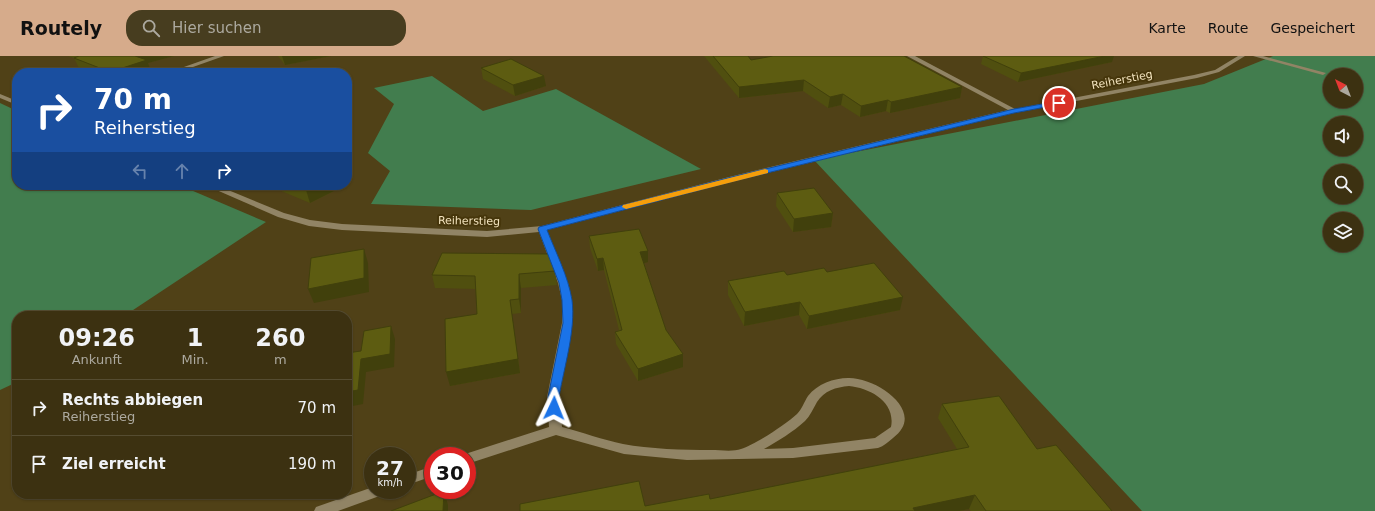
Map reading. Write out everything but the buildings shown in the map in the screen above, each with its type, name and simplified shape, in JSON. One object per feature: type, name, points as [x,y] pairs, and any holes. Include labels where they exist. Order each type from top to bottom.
[{"type":"street","points":[[185,68],[221,56]]},
{"type":"street","points":[[910,56],[1014,111]]},
{"type":"street","name":"Reiherstieg","points":[[221,190],[281,214],[309,223],[342,227],[487,234],[542,229],[732,179],[1014,111],[1195,77],[1217,71],[1242,56]]},
{"type":"street","points":[[1256,56],[1323,73]]},
{"type":"street","points":[[0,96],[12,101]]},
{"type":"street","points":[[542,229],[563,283],[567,300],[568,323],[553,397],[556,430]]},
{"type":"street","points":[[476,456],[556,430],[624,449],[687,455],[742,455],[793,453],[878,443],[897,429],[900,418],[894,404],[882,393],[867,385],[846,381],[828,385],[814,396],[801,418],[778,434],[742,455]]},
{"type":"street","points":[[321,511],[364,496]]},
{"type":"green space","points":[[1273,56],[1375,56],[1375,511],[1142,511],[814,160],[1204,84]]},
{"type":"green space","points":[[432,76],[483,111],[556,89],[701,169],[531,210],[371,204],[390,171],[368,153],[394,104],[374,88]]},
{"type":"green space","points":[[0,103],[12,109],[12,190],[191,190],[266,222],[132,311],[12,311],[12,384],[0,390]]},
{"type":"slow traffic","points":[[626,207],[765,171]]},
{"type":"route","points":[[554,408],[553,397],[568,323],[567,300],[563,283],[542,229],[732,179],[1014,111],[1059,103]]}]
